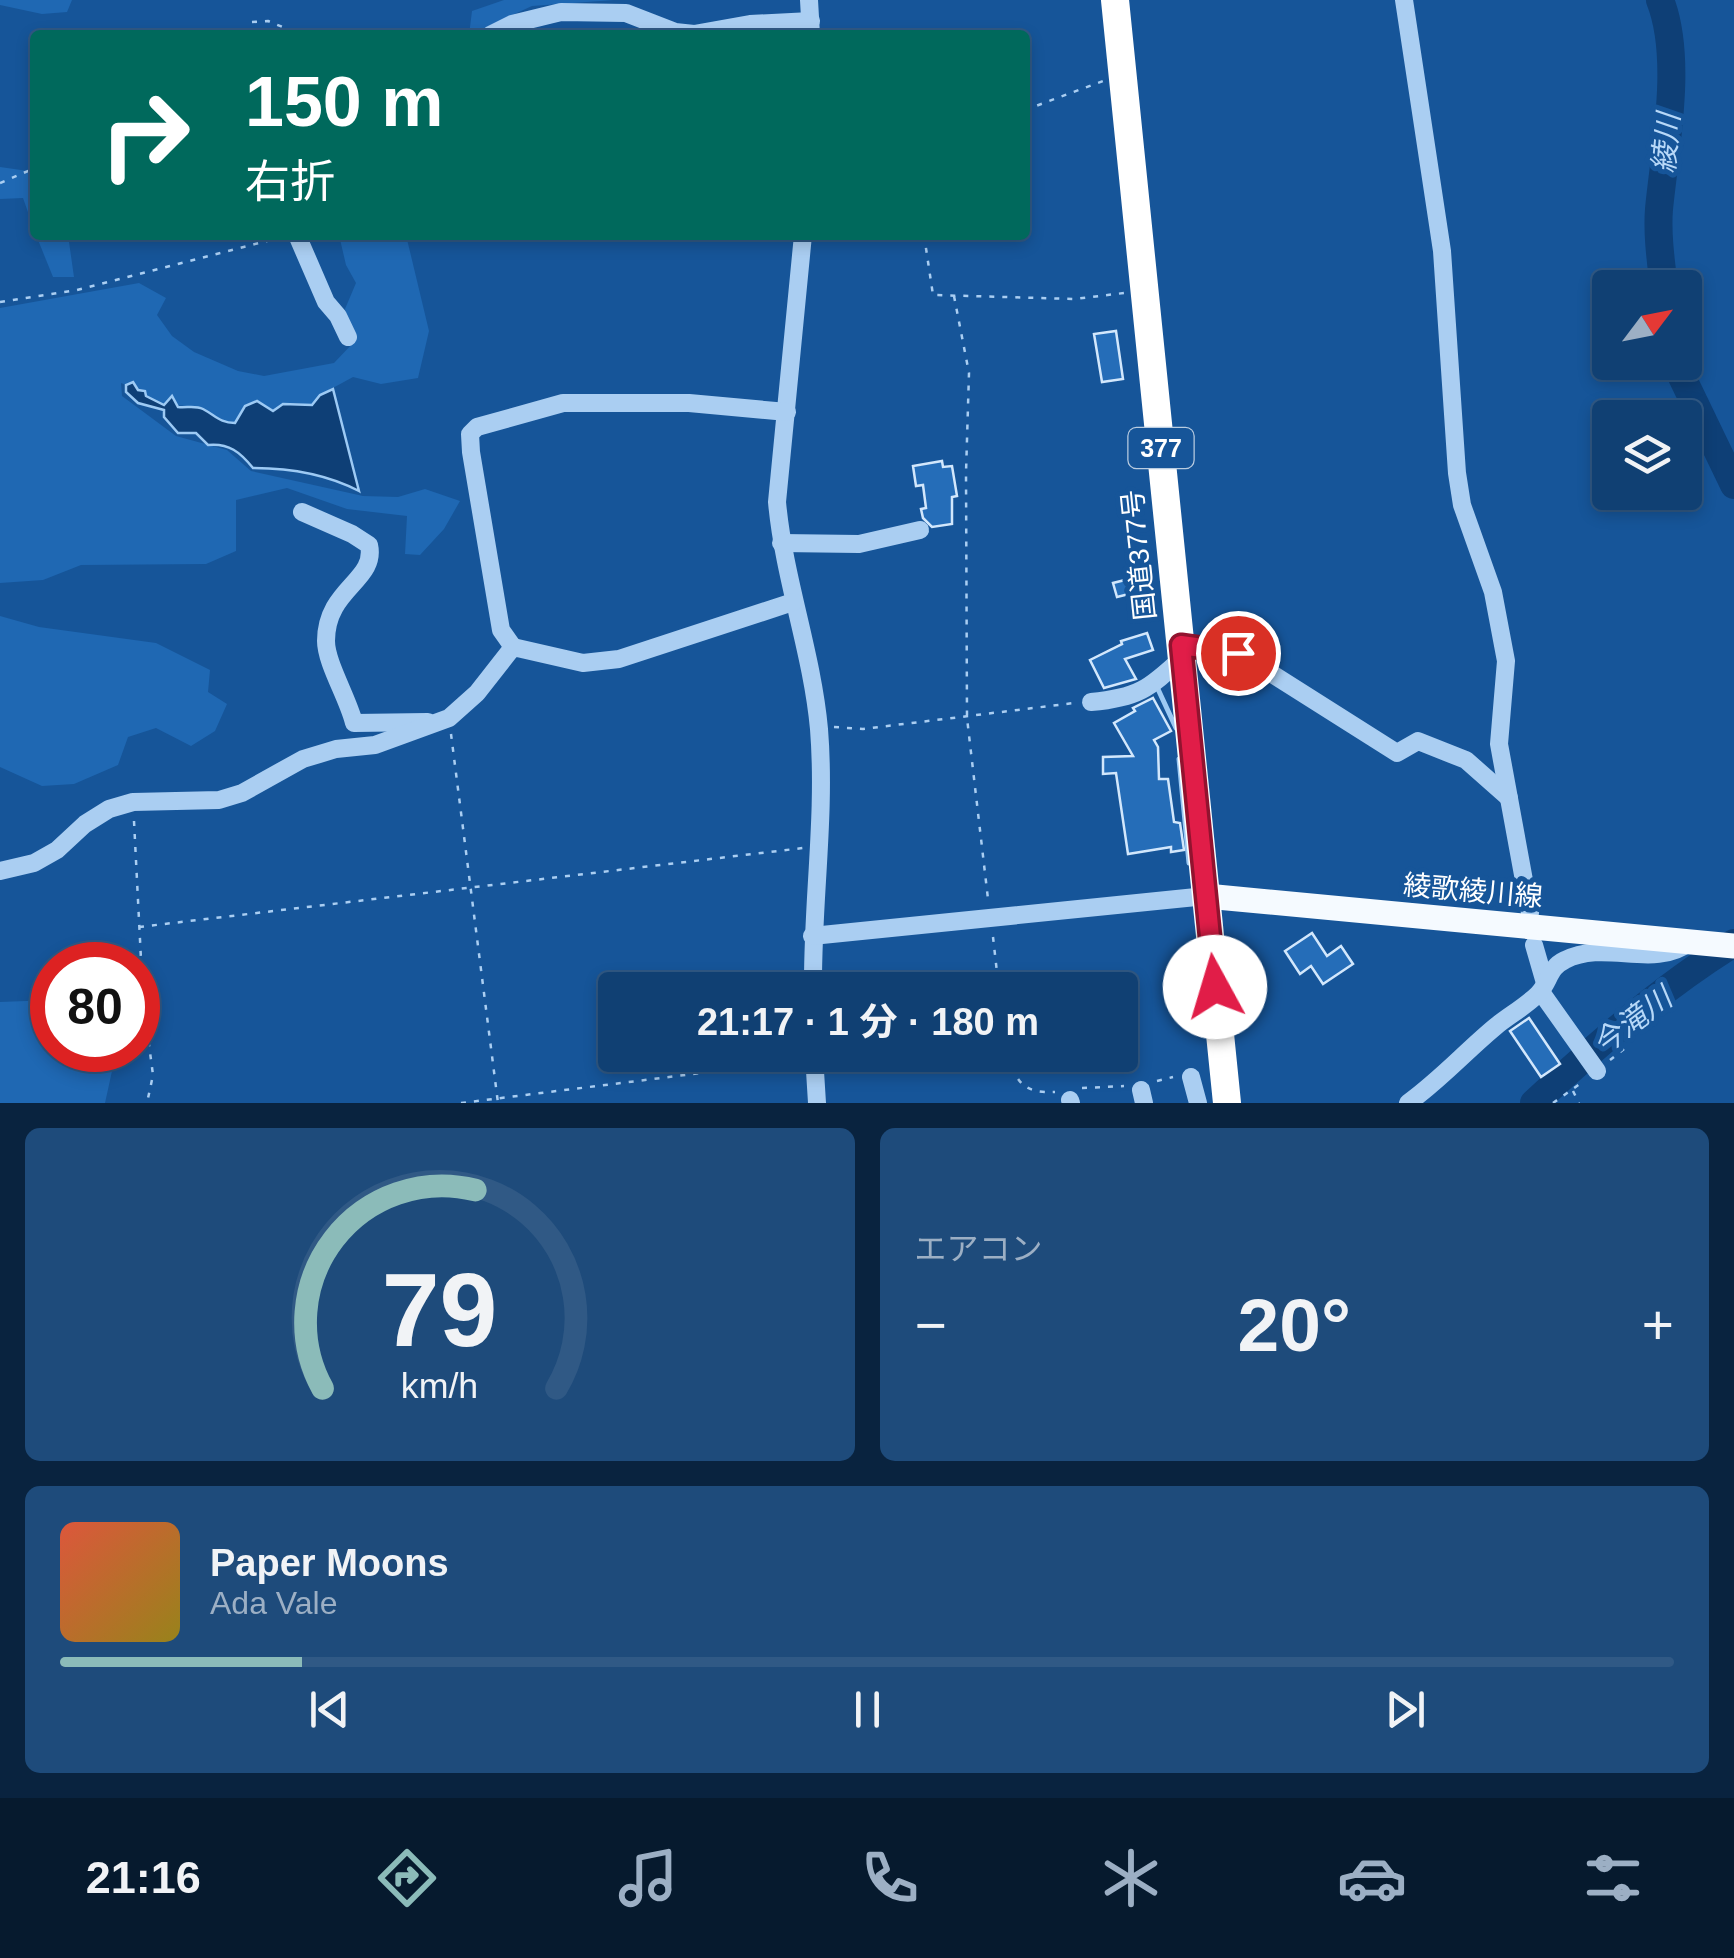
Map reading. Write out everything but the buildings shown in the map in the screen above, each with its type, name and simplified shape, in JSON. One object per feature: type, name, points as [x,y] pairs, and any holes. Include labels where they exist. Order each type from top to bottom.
[{"type":"highway","name":"国道377号","points":[[1115,0],[1227,1103]]},
{"type":"main road","name":"綾歌綾川線","points":[[1206,896],[1734,946]]},
{"type":"street","points":[[716,30],[750,24],[811,28],[809,0]]},
{"type":"street","points":[[1404,0],[1442,251],[1462,505],[1493,592],[1506,661],[1499,744],[1530,913]]},
{"type":"street","points":[[500,30],[560,12],[626,13],[670,30]]},
{"type":"street","points":[[299,240],[326,302],[348,336]]},
{"type":"street","points":[[803,240],[777,502],[781,543],[818,726],[820,846],[813,972]]},
{"type":"street","points":[[787,412],[689,403],[562,403],[477,426],[470,434],[501,630],[513,647],[582,663],[619,660],[793,602]]},
{"type":"street","points":[[302,512],[369,545],[372,559],[368,569],[332,607],[326,637],[327,656],[340,680],[354,723],[442,720]]},
{"type":"street","points":[[781,543],[859,544],[920,530]]},
{"type":"street","points":[[0,871],[34,863],[57,850],[109,808],[133,802],[219,800],[242,793],[302,760],[375,745],[442,720],[477,692],[513,647]]},
{"type":"street","points":[[1091,702],[1127,699],[1157,681],[1182,651],[1238,653],[1396,752],[1418,741],[1466,760],[1509,798]]},
{"type":"street","points":[[812,936],[1206,896]]},
{"type":"street","points":[[1408,1103],[1543,987],[1553,966],[1570,957],[1602,950],[1662,954],[1696,942]]},
{"type":"street","points":[[1534,945],[1543,987],[1597,1070]]},
{"type":"street","points":[[815,1072],[817,1103]]},
{"type":"street","points":[[1190,1076],[1198,1103]]},
{"type":"path","points":[[252,22],[268,21],[290,30]]},
{"type":"path","points":[[1030,108],[1123,77]]},
{"type":"path","points":[[0,183],[30,170]]},
{"type":"path","points":[[0,302],[78,290],[269,240]]},
{"type":"path","points":[[925,240],[934,295],[1075,298],[1145,292]]},
{"type":"path","points":[[954,296],[969,373],[967,718],[997,972]]},
{"type":"path","points":[[818,726],[863,730],[1091,702]]},
{"type":"path","points":[[442,720],[471,888],[498,1101]]},
{"type":"path","points":[[133,802],[142,1000],[153,1076],[146,1103]]},
{"type":"path","points":[[139,927],[820,846]]},
{"type":"path","points":[[461,1103],[706,1072]]},
{"type":"path","points":[[1013,1072],[1022,1085],[1036,1092],[1068,1096],[1100,1085],[1142,1090],[1190,1076]]},
{"type":"path","points":[[1572,1090],[1578,1103]]},
{"type":"shaded area","points":[[0,0],[72,0],[67,12],[42,14],[0,5]]},
{"type":"shaded area","points":[[504,0],[614,0],[532,6],[480,30],[470,30],[472,11]]},
{"type":"shaded area","points":[[0,167],[30,171],[30,218],[23,198],[0,199]]},
{"type":"shaded area","points":[[38,240],[69,240],[74,277],[53,277]]},
{"type":"shaded area","points":[[340,240],[407,240],[429,331],[418,378],[381,384],[353,377],[320,395],[312,405],[293,403],[273,411],[266,406],[235,423],[196,407],[158,403],[141,393],[133,382],[121,383],[122,396],[176,436],[227,450],[251,471],[363,496],[398,497],[425,489],[460,501],[444,529],[420,555],[405,554],[407,516],[347,509],[287,488],[236,500],[236,551],[206,564],[81,565],[43,580],[0,583],[0,308],[139,283],[166,298],[157,315],[172,336],[194,352],[238,371],[264,376],[334,363],[354,342],[345,309],[356,283],[346,265]]},
{"type":"shaded area","points":[[133,382],[146,396],[164,405],[172,396],[178,407],[200,408],[235,423],[245,406],[257,401],[273,411],[283,404],[312,405],[320,395],[333,389],[359,491],[308,473],[253,468],[228,447],[208,445],[196,433],[178,433],[164,417],[164,410],[138,403],[126,392],[126,385]]},
{"type":"shaded area","points":[[0,616],[39,627],[156,643],[210,670],[208,692],[227,704],[215,731],[191,746],[156,728],[128,737],[118,765],[74,784],[42,786],[0,767]]},
{"type":"shaded area","points":[[30,1001],[30,1072],[112,1072],[105,1103],[0,1103],[0,1002]]},
{"type":"waterway","name":"綾川","points":[[1660,0],[1667,23],[1671,76],[1659,219],[1662,270]]},
{"type":"waterway","name":"綾川","points":[[1683,380],[1734,485]]},
{"type":"waterway","points":[[1157,687],[1176,728]]},
{"type":"waterway","points":[[1179,759],[1189,863]]},
{"type":"waterway","name":"今滝川","points":[[1534,1103],[1655,998],[1734,943]]},
{"type":"route","points":[[1215,987],[1181,645],[1238,653]]}]
